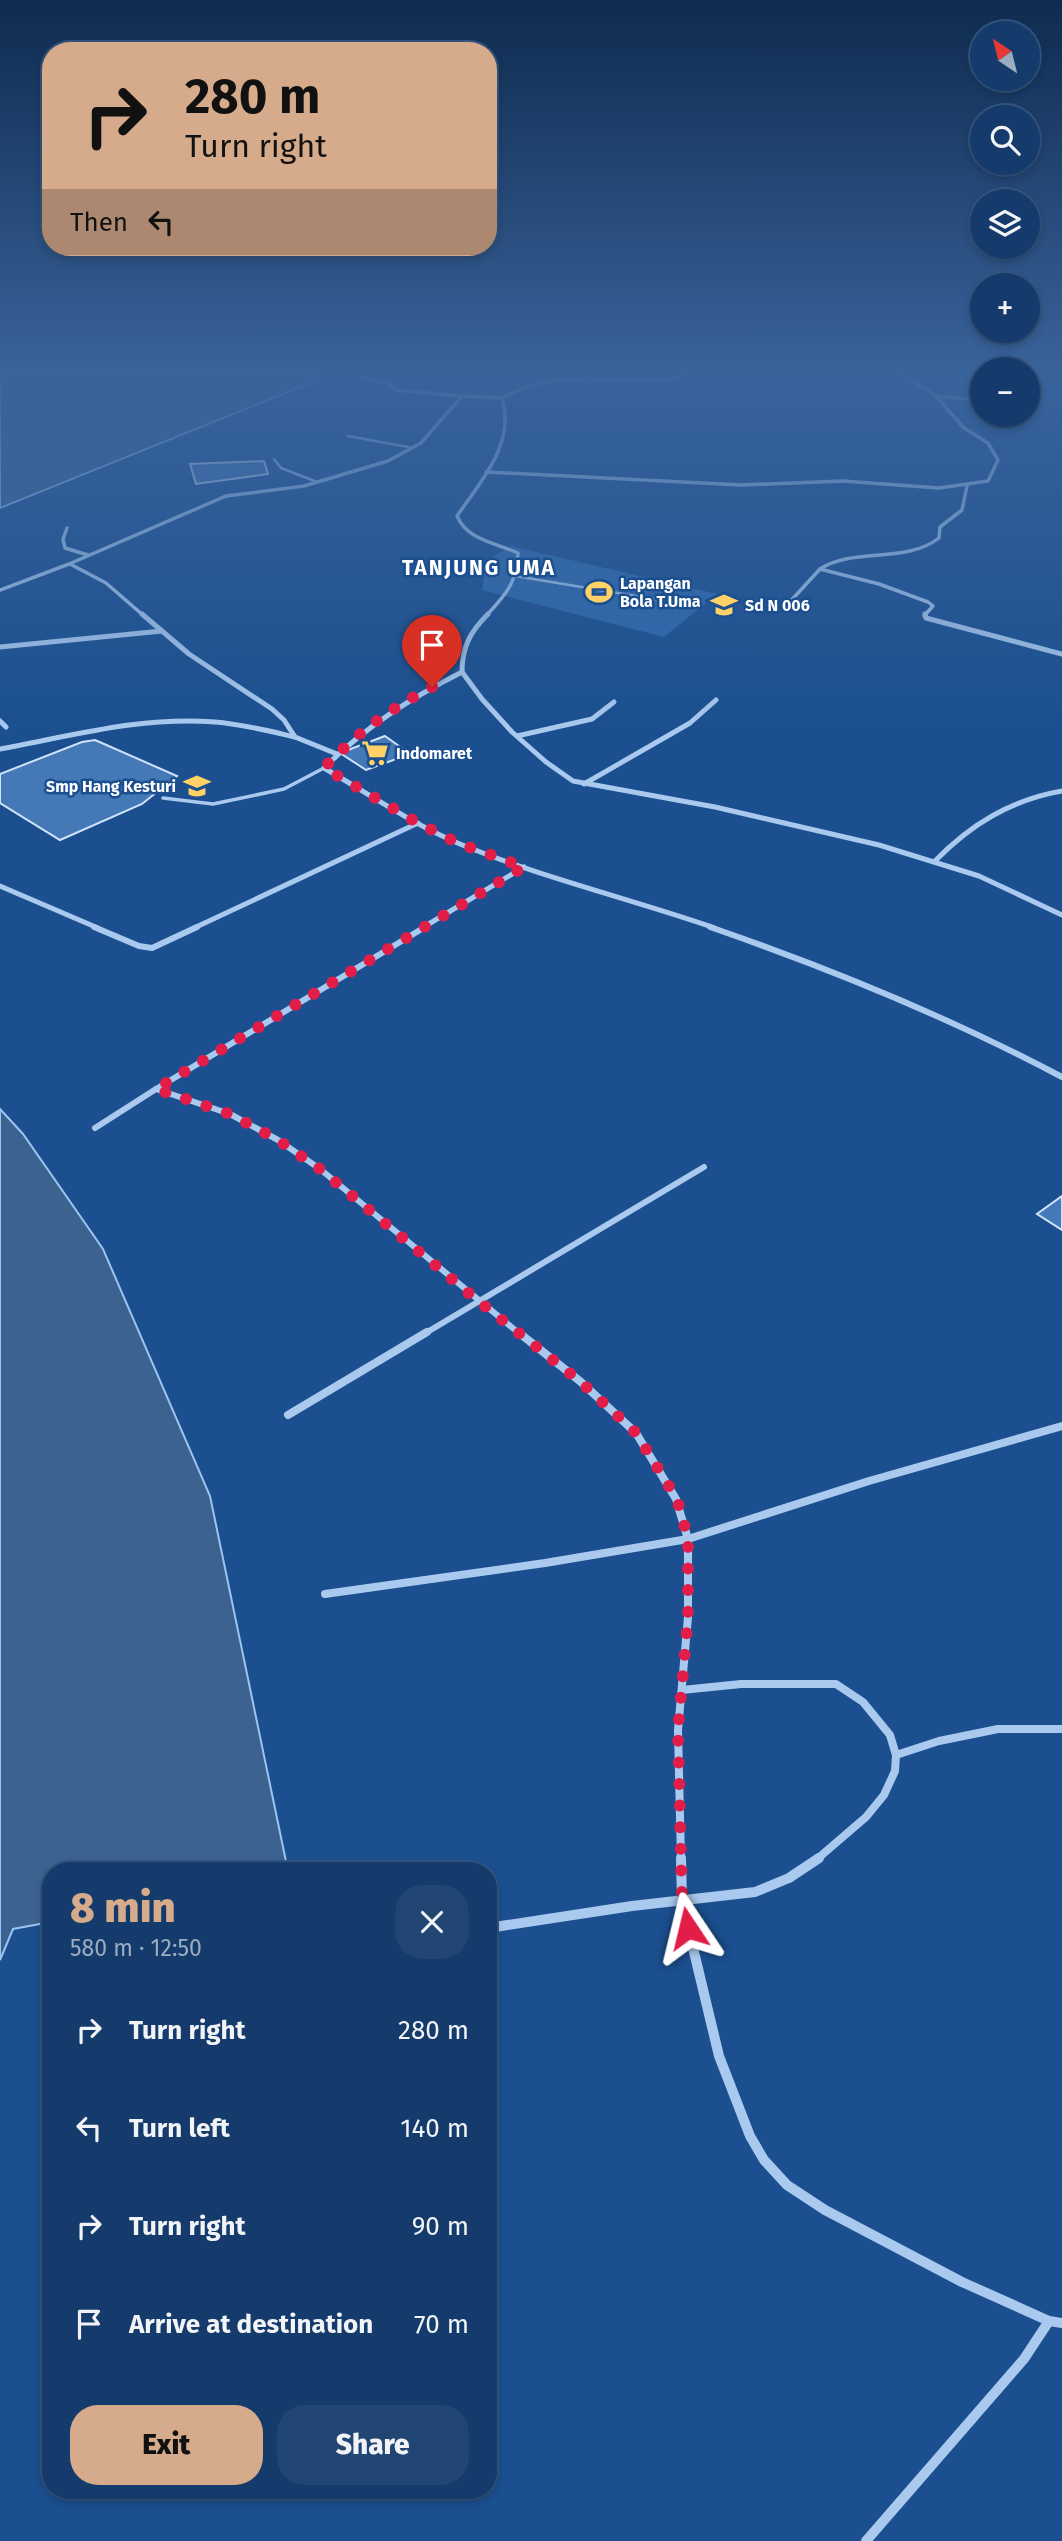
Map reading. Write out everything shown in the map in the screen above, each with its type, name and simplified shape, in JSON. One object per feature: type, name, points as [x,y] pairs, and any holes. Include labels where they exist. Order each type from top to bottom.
[{"type":"street","points":[[0,590],[241,493]]},
{"type":"street","points":[[472,493],[457,516],[458,520],[474,535],[518,553],[515,576],[503,600],[475,624],[459,657],[462,673],[517,736],[556,771],[583,784],[715,807],[935,861],[979,876],[1062,915]]},
{"type":"street","points":[[787,605],[820,569],[831,562],[910,550],[934,542],[939,538],[940,527],[962,510],[966,493]]},
{"type":"street","points":[[67,528],[63,539],[65,548],[89,555]]},
{"type":"street","points":[[69,564],[106,583],[189,654],[272,709],[284,720],[295,737]]},
{"type":"street","points":[[820,569],[879,584],[928,602],[933,606],[924,615],[926,618],[1062,654]]},
{"type":"street","points":[[0,647],[162,631]]},
{"type":"street","points":[[462,673],[386,713],[324,768],[458,843],[744,938],[876,989],[992,1041],[1062,1077]]},
{"type":"street","points":[[583,784],[690,723],[716,699]]},
{"type":"street","points":[[517,736],[582,723],[598,716],[614,702]]},
{"type":"street","points":[[0,721],[6,727]]},
{"type":"street","points":[[0,749],[120,726],[171,721],[230,723],[295,737],[337,754]]},
{"type":"street","points":[[935,861],[980,821],[1014,804],[1062,791]]},
{"type":"street","points":[[0,886],[139,946],[152,948],[418,823]]},
{"type":"street","points":[[95,1128],[524,867]]},
{"type":"street","points":[[156,1089],[230,1114],[278,1140],[320,1169],[477,1300],[581,1382],[636,1433],[677,1499],[688,1539],[688,1617],[678,1730],[682,1902],[719,2056],[750,2136],[764,2160],[787,2185],[825,2210],[962,2282],[1049,2321],[1062,2323]]},
{"type":"street","points":[[288,1415],[704,1167]]},
{"type":"street","points":[[325,1594],[545,1563],[688,1539],[869,1480],[1062,1426]]},
{"type":"street","points":[[497,1927],[632,1906],[755,1892],[789,1878],[828,1852],[884,1795],[895,1771],[896,1755],[890,1735],[863,1702],[836,1684],[741,1685],[682,1690]]},
{"type":"street","points":[[896,1755],[939,1741],[998,1728],[1062,1729]]},
{"type":"street","points":[[866,2541],[1024,2359],[1049,2321]]},
{"type":"lane","points":[[515,576],[660,600]]},
{"type":"lane","points":[[163,798],[213,804],[284,789],[324,768]]},
{"type":"shaded area","points":[[0,493],[38,493],[0,508]]},
{"type":"shaded area","name":"Lapangan Bola T.Uma","points":[[511,546],[717,594],[664,637],[482,590],[484,576],[479,565]]},
{"type":"shaded area","points":[[0,1109],[23,1134],[103,1249],[210,1496],[286,1862],[42,1862],[42,1924],[13,1929],[0,1960]]},
{"type":"building","name":"Indomaret","points":[[385,736],[410,754],[366,770],[340,753]]},
{"type":"building","points":[[95,740],[177,776],[142,804],[60,840],[0,803],[0,774],[82,742]]},
{"type":"building","points":[[1062,1196],[1062,1230],[1037,1214]]},
{"type":"place","name":"Lapangan Bola T.Uma","points":[[599,592]]},
{"type":"place","name":"Sd N 006","points":[[724,605]]},
{"type":"place","name":"Indomaret","points":[[375,753]]},
{"type":"place","name":"Smp Hang Kesturi","points":[[197,786]]},
{"type":"district","name":"TANJUNG UMA","points":[[479,568]]},
{"type":"route","points":[[432,687],[375,720],[347,743],[324,768],[458,843],[524,867],[156,1089],[230,1114],[278,1140],[320,1169],[477,1300],[581,1382],[636,1433],[677,1499],[688,1539],[688,1617],[678,1730],[682,1902],[688,1928]]}]
